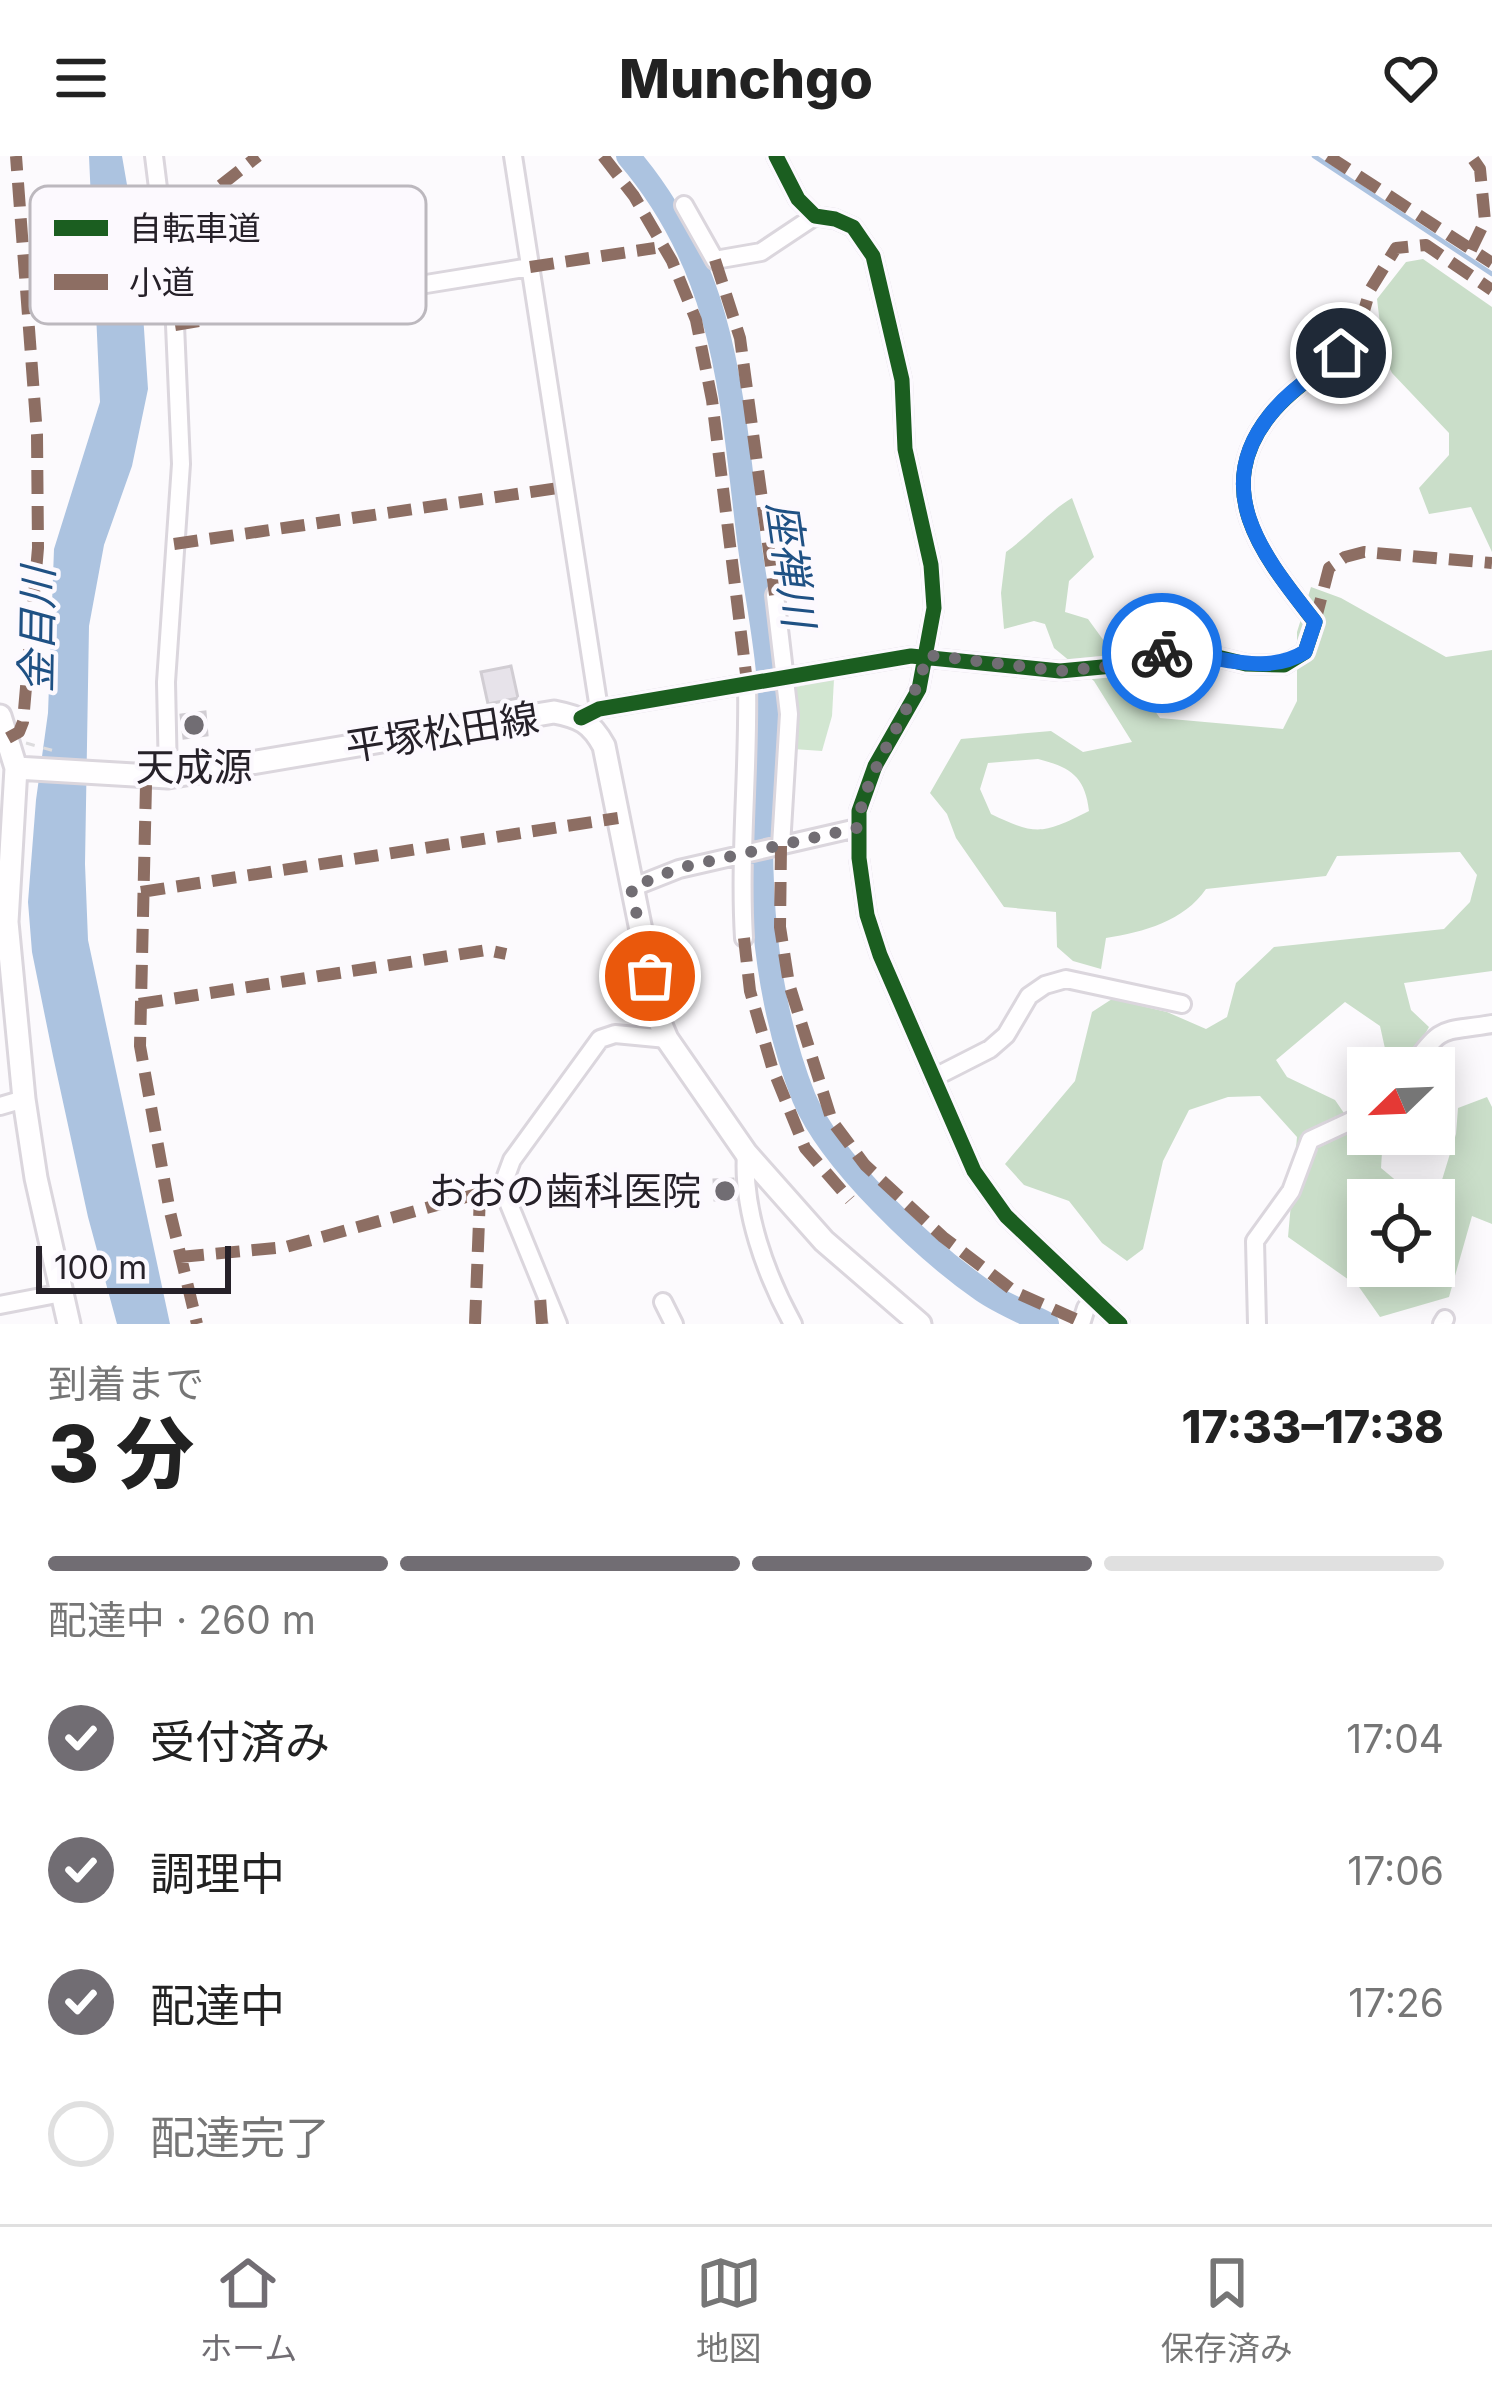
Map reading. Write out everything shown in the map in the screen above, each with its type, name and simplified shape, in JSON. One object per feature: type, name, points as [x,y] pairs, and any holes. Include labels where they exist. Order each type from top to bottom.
[{"type":"main road","name":"平塚松田線","points":[[16,768],[168,777],[554,712],[590,713],[604,746],[658,1020],[667,1039],[746,1153],[824,1240],[920,1324]]},
{"type":"main road","points":[[0,716],[16,768],[7,922],[24,1099],[36,1178],[70,1324]]},
{"type":"street","points":[[154,156],[158,186]]},
{"type":"street","points":[[513,156],[590,713],[747,682],[927,655],[1060,671],[1113,666],[1163,652],[1197,652],[1246,664],[1283,665],[1305,652],[1315,622],[1256,543],[1244,496],[1244,469],[1254,436],[1273,410],[1341,353]]},
{"type":"street","points":[[776,156],[799,199],[815,216],[853,227],[873,256],[902,380],[905,448],[931,565],[934,608],[919,689],[865,790],[857,828],[867,915],[933,1078],[987,1192],[1029,1240],[1120,1324]]},
{"type":"street","points":[[684,206],[715,260],[775,247],[815,216]]},
{"type":"street","points":[[426,284],[530,267]]},
{"type":"street","points":[[168,777],[166,682],[181,464],[175,324]]},
{"type":"street","points":[[775,595],[789,714],[781,846]]},
{"type":"street","points":[[744,938],[747,682]]},
{"type":"street","points":[[631,888],[679,868],[857,828]]},
{"type":"street","points":[[933,1078],[990,1049],[1006,1034],[1029,996],[1045,985],[1066,979],[1182,1004]]},
{"type":"street","points":[[1426,1047],[1446,1028],[1492,1024]]},
{"type":"street","points":[[558,1324],[502,1187],[505,1176],[600,1039],[615,1034],[667,1039]]},
{"type":"street","points":[[0,1106],[24,1099]]},
{"type":"street","points":[[1257,1324],[1255,1241],[1291,1191],[1310,1140],[1347,1123]]},
{"type":"street","points":[[746,1153],[745,1173],[758,1241],[793,1324]]},
{"type":"street","points":[[0,1304],[62,1293]]},
{"type":"street","points":[[1081,1324],[1094,1300]]},
{"type":"street","points":[[663,1302],[674,1324]]},
{"type":"green space","points":[[1423,259],[1492,307],[1492,552],[1471,507],[1429,514],[1419,488],[1449,455],[1449,433],[1392,373],[1384,357],[1377,299],[1406,262]]},
{"type":"green space","points":[[1072,498],[1094,557],[1069,581],[1065,612],[1088,619],[1160,718],[1283,729],[1297,701],[1297,632],[1311,587],[1341,598],[1446,657],[1492,650],[1492,971],[1404,983],[1411,1010],[1429,1027],[1417,1047],[1385,1047],[1380,1026],[1345,1002],[1276,1060],[1287,1077],[1335,1100],[1347,1117],[1347,1155],[1382,1155],[1381,1168],[1394,1179],[1347,1179],[1347,1279],[1288,1237],[1297,1137],[1260,1096],[1228,1097],[1189,1110],[1163,1161],[1143,1249],[1127,1261],[1102,1243],[1069,1201],[1024,1185],[1005,1164],[1075,1081],[1092,1012],[1112,999],[1167,1012],[1206,1029],[1227,1017],[1236,983],[1274,947],[1444,929],[1470,902],[1477,875],[1460,852],[1337,856],[1326,876],[1206,889],[1162,923],[1106,938],[1101,969],[1073,961],[1057,947],[1056,912],[1004,907],[930,793],[961,739],[1051,731],[1083,752],[1132,742],[1094,681],[1054,648],[1045,624],[1034,621],[1004,629],[1001,593],[1006,552]],"holes":[[[1038,759],[1080,781],[1089,811],[1040,829],[991,814],[980,789],[988,763]]]},
{"type":"green space","points":[[834,679],[832,716],[822,751],[793,749],[791,688]]},
{"type":"green space","points":[[1487,1097],[1492,1107],[1492,1224],[1472,1216],[1455,1276],[1455,1179],[1442,1179],[1450,1155],[1455,1155],[1458,1108]]},
{"type":"green space","points":[[1359,1287],[1452,1287],[1449,1297],[1380,1317]]},
{"type":"water","points":[[89,156],[122,156],[127,186],[90,186]]},
{"type":"water","points":[[97,324],[144,324],[148,389],[132,466],[104,545],[89,626],[85,864],[88,940],[170,1324],[117,1324],[53,1056],[32,952],[28,902],[48,713],[54,549],[100,402]]},
{"type":"building","points":[[511,666],[518,698],[488,704],[481,672]]},
{"type":"building","name":"天成源","points":[[205,712],[207,735],[184,738],[181,715]]},
{"type":"building","name":"おおの歯科医院","points":[[733,1179],[735,1199],[715,1200],[714,1180]]},
{"type":"waterway","name":"座禅川","points":[[628,156],[661,200],[686,245],[705,290],[729,385],[769,684],[761,839],[764,915],[773,990],[791,1063],[804,1098],[835,1149],[908,1229],[982,1290],[1047,1324]]},
{"type":"waterway","points":[[1314,156],[1492,274]]},
{"type":"marked path","points":[[8,738],[19,732],[23,722],[38,548],[37,435],[16,156]]},
{"type":"marked path","points":[[220,186],[258,156]]},
{"type":"marked path","points":[[603,156],[634,196],[672,261],[696,320],[712,400],[747,682]]},
{"type":"marked path","points":[[1328,156],[1492,263]]},
{"type":"marked path","points":[[1471,156],[1480,169],[1485,221],[1471,250]]},
{"type":"marked path","points":[[1341,353],[1359,328],[1370,290],[1396,248],[1426,245],[1492,290]]},
{"type":"marked path","points":[[530,267],[655,248]]},
{"type":"marked path","points":[[715,260],[740,338],[775,595]]},
{"type":"marked path","points":[[175,325],[181,324]]},
{"type":"marked path","points":[[174,544],[565,487]]},
{"type":"marked path","points":[[1315,622],[1329,568],[1345,557],[1364,552],[1492,563]]},
{"type":"marked path","points":[[146,785],[140,1046],[170,1212],[197,1324]]},
{"type":"marked path","points":[[141,892],[618,818]]},
{"type":"marked path","points":[[781,846],[780,927],[789,984],[832,1121],[865,1165],[943,1237],[1015,1292],[1082,1322]]},
{"type":"marked path","points":[[744,938],[750,991],[772,1067],[805,1148],[850,1200]]},
{"type":"marked path","points":[[139,1004],[487,950],[506,954]]},
{"type":"marked path","points":[[180,1257],[286,1247],[502,1187]]},
{"type":"marked path","points":[[475,1324],[480,1195]]},
{"type":"marked path","points":[[542,1324],[543,1292]]},
{"type":"cycle path","points":[[776,156],[798,199],[815,216],[853,227],[873,256],[902,380],[905,449],[931,565],[934,608],[919,689],[875,766],[859,811],[859,858],[867,915],[974,1171],[1006,1216],[1120,1324]]},
{"type":"cycle path","points":[[581,718],[599,709],[911,656],[1060,671],[1113,666],[1163,652],[1197,652],[1246,664],[1284,665],[1305,652],[1315,622],[1263,550],[1244,498],[1244,472],[1252,444],[1270,415],[1341,353]]},
{"type":"way so far","points":[[650,976],[631,888],[679,868],[857,828],[865,790],[919,689],[927,655],[1060,671],[1113,666],[1162,653]]},
{"type":"place","name":"天成源","points":[[194,725]]},
{"type":"place","name":"おおの歯科医院","points":[[725,1191]]},
{"type":"route","points":[[1162,653],[1197,652],[1246,664],[1283,665],[1305,652],[1315,622],[1256,543],[1244,496],[1244,469],[1254,436],[1273,410],[1341,353]]},
{"type":"water label","name":"金目川","points":[[37,630]]}]
